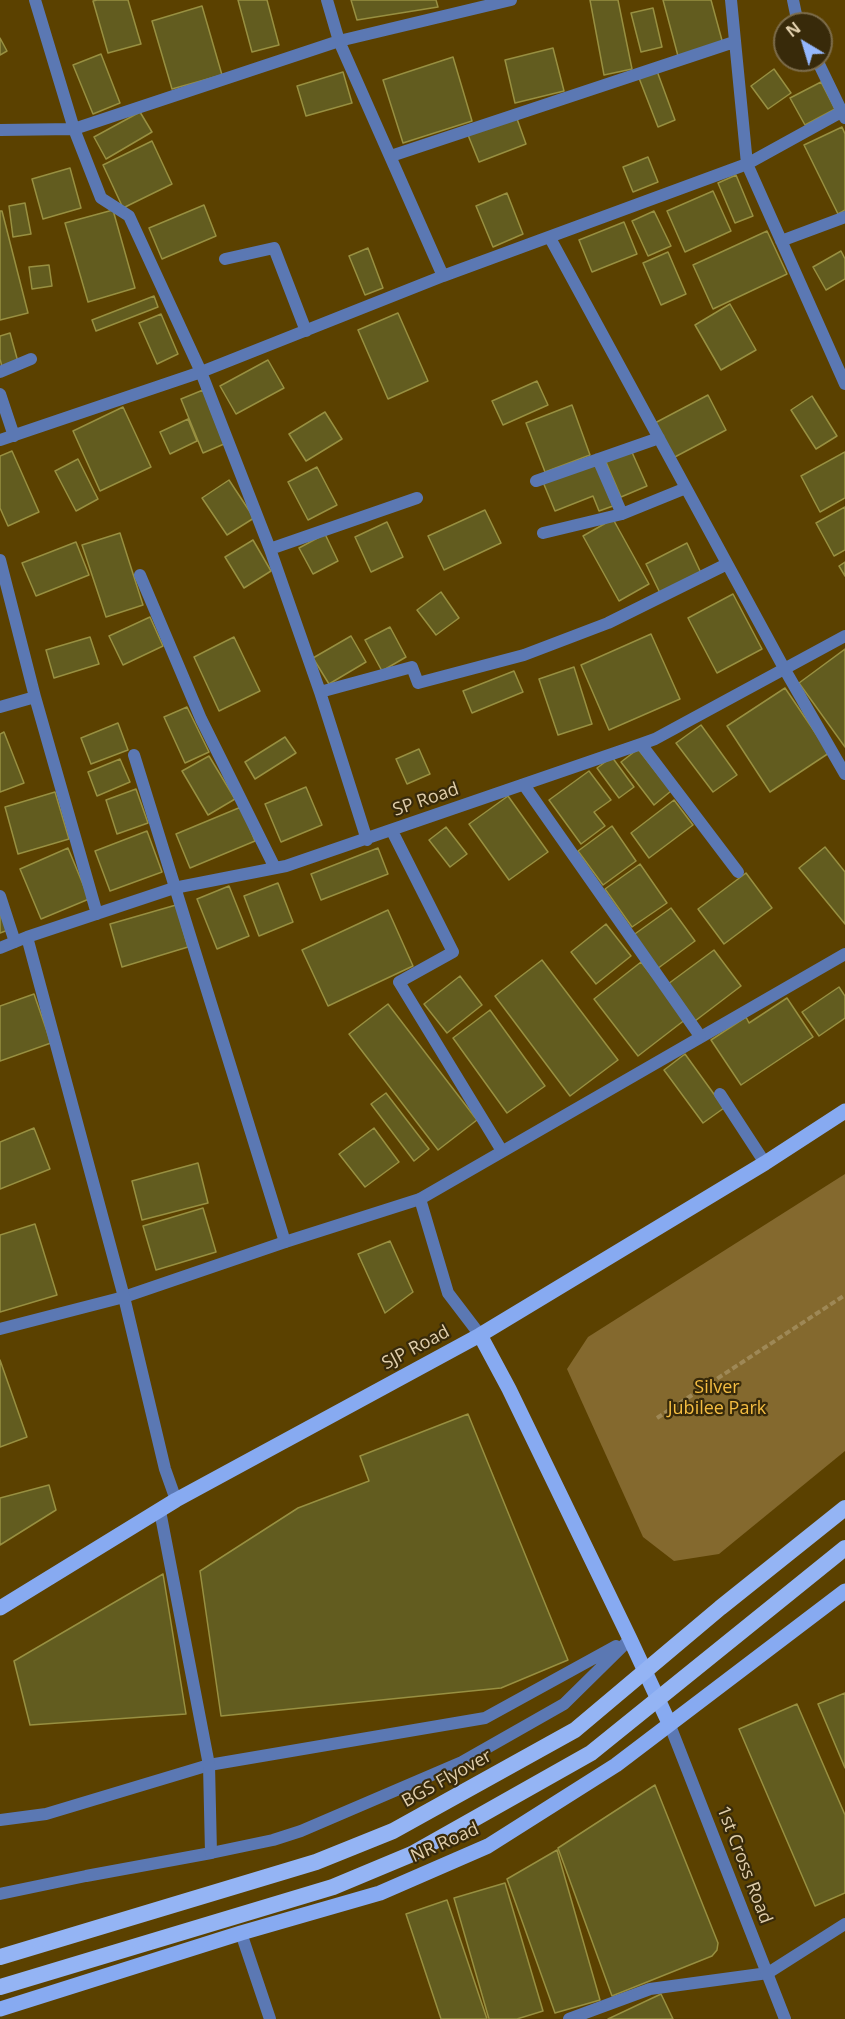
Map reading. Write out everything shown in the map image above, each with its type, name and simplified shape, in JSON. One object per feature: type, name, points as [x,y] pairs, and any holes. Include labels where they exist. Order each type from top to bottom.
[{"type":"highway","name":"BGS Flyover","points":[[0,1957],[316,1862],[393,1831],[575,1730],[720,1608],[845,1508]]},
{"type":"highway","points":[[0,1987],[333,1887],[412,1854],[591,1753],[845,1548]]},
{"type":"main road","name":"SJP Road","points":[[0,1608],[176,1500],[480,1335],[845,1111]]},
{"type":"main road","points":[[480,1335],[630,1639],[669,1724]]},
{"type":"main road","name":"NR Road","points":[[0,2009],[241,1933],[380,1893],[488,1846],[616,1765],[845,1591]]},
{"type":"street","points":[[35,0],[74,129],[101,198],[129,216],[201,372],[270,549],[320,693],[367,840]]},
{"type":"street","points":[[327,0],[339,41],[443,276]]},
{"type":"street","points":[[0,130],[74,129],[339,41],[512,0]]},
{"type":"street","points":[[730,0],[747,164],[845,384]]},
{"type":"street","points":[[391,156],[734,42]]},
{"type":"street","points":[[0,440],[201,372],[443,276],[747,164],[844,113],[823,72]]},
{"type":"street","points":[[782,241],[845,217]]},
{"type":"street","points":[[550,238],[784,669],[845,774]]},
{"type":"street","points":[[225,259],[274,248],[306,331]]},
{"type":"street","points":[[0,372],[31,359]]},
{"type":"street","points":[[0,394],[14,436]]},
{"type":"street","points":[[536,481],[659,438]]},
{"type":"street","points":[[598,459],[622,514]]},
{"type":"street","points":[[543,533],[622,514],[686,488]]},
{"type":"street","points":[[270,549],[417,498]]},
{"type":"street","points":[[0,561],[5,605],[35,697],[97,914]]},
{"type":"street","points":[[320,693],[412,666],[418,683],[524,655],[608,622],[727,564]]},
{"type":"street","points":[[140,575],[201,719],[275,868]]},
{"type":"street","name":"SP Road","points":[[0,948],[174,888],[286,866],[655,739],[845,636]]},
{"type":"street","points":[[0,707],[35,697]]},
{"type":"street","points":[[641,744],[738,872]]},
{"type":"street","points":[[134,755],[285,1242]]},
{"type":"street","points":[[524,784],[700,1036]]},
{"type":"street","points":[[392,831],[453,952],[399,982],[502,1151]]},
{"type":"street","points":[[0,896],[21,940],[124,1297],[165,1469],[176,1500]]},
{"type":"street","points":[[0,1329],[124,1297],[420,1199],[845,954]]},
{"type":"street","points":[[720,1094],[765,1162]]},
{"type":"street","points":[[420,1199],[448,1293],[480,1335]]},
{"type":"street","points":[[160,1511],[209,1765],[211,1853]]},
{"type":"street","points":[[0,1820],[46,1814],[209,1765],[485,1718],[630,1639]]},
{"type":"street","points":[[0,1894],[86,1875],[211,1853],[273,1840],[301,1831],[462,1762],[564,1704],[630,1639]]},
{"type":"street","name":"1st Cross Road","points":[[669,1724],[785,2019]]},
{"type":"street","points":[[569,2019],[650,1989],[768,1974],[845,1923]]},
{"type":"street","points":[[241,1933],[270,2019]]},
{"type":"path","points":[[657,1418],[845,1295]]},
{"type":"green space","name":"Silver Jubilee Park","points":[[845,1174],[845,1451],[719,1554],[674,1561],[643,1537],[567,1369],[588,1337]]},
{"type":"building","points":[[128,0],[141,44],[108,53],[93,1]]},
{"type":"building","points":[[238,0],[267,0],[279,45],[252,52]]},
{"type":"building","points":[[351,0],[436,0],[438,7],[357,20]]},
{"type":"building","points":[[590,0],[618,0],[632,69],[604,75]]},
{"type":"building","points":[[663,0],[711,0],[723,44],[678,56]]},
{"type":"building","points":[[202,6],[222,75],[172,89],[152,21]]},
{"type":"building","points":[[653,8],[662,47],[641,52],[631,13]]},
{"type":"building","points":[[0,38],[7,51],[0,55]]},
{"type":"building","points":[[553,48],[564,91],[515,103],[505,60]]},
{"type":"building","points":[[101,54],[120,103],[93,114],[73,65]]},
{"type":"building","points":[[453,57],[472,121],[403,143],[383,80]]},
{"type":"building","points":[[773,70],[791,93],[768,109],[751,86]]},
{"type":"building","points":[[657,71],[675,120],[658,127],[639,78]]},
{"type":"building","points":[[343,72],[352,103],[306,116],[297,86]]},
{"type":"building","points":[[821,82],[835,109],[805,125],[790,98]]},
{"type":"building","points":[[140,112],[152,132],[106,159],[94,137]]},
{"type":"building","points":[[516,116],[526,144],[479,162],[468,135]]},
{"type":"building","points":[[842,127],[845,134],[845,210],[838,214],[804,145]]},
{"type":"building","points":[[152,141],[172,184],[123,208],[103,165]]},
{"type":"building","points":[[648,157],[658,182],[633,192],[623,167]]},
{"type":"building","points":[[70,168],[81,208],[43,219],[32,179]]},
{"type":"building","points":[[736,175],[753,216],[735,223],[718,183]]},
{"type":"building","points":[[713,191],[731,231],[685,252],[667,211]]},
{"type":"building","points":[[507,193],[523,234],[493,247],[476,206]]},
{"type":"building","points":[[25,203],[31,234],[13,237],[9,206]]},
{"type":"building","points":[[204,205],[216,236],[162,259],[149,228]]},
{"type":"building","points":[[113,210],[135,288],[88,302],[65,223]]},
{"type":"building","points":[[0,211],[2,211],[28,313],[0,320]]},
{"type":"building","points":[[654,211],[671,246],[648,256],[632,221]]},
{"type":"building","points":[[624,222],[637,254],[592,272],[579,240]]},
{"type":"building","points":[[767,231],[787,274],[713,309],[693,265]]},
{"type":"building","points":[[368,248],[383,288],[365,295],[349,256]]},
{"type":"building","points":[[841,251],[845,259],[845,279],[826,290],[813,267]]},
{"type":"building","points":[[668,252],[686,294],[661,305],[643,263]]},
{"type":"building","points":[[49,265],[52,286],[32,289],[29,267]]},
{"type":"building","points":[[154,296],[158,307],[96,331],[92,320]]},
{"type":"building","points":[[730,304],[756,350],[721,370],[695,325]]},
{"type":"building","points":[[398,313],[428,381],[388,399],[358,330]]},
{"type":"building","points":[[161,314],[178,354],[157,364],[139,323]]},
{"type":"building","points":[[10,333],[18,362],[2,367],[0,336]]},
{"type":"building","points":[[268,360],[284,388],[236,414],[220,386]]},
{"type":"building","points":[[537,381],[548,405],[503,425],[492,401]]},
{"type":"building","points":[[203,390],[224,444],[203,453],[181,399]]},
{"type":"building","points":[[708,395],[726,430],[671,459],[653,424]]},
{"type":"building","points":[[812,396],[837,436],[816,449],[791,410]]},
{"type":"building","points":[[572,405],[590,455],[545,472],[526,423]]},
{"type":"building","points":[[123,407],[151,467],[100,491],[73,431]]},
{"type":"building","points":[[325,412],[342,439],[306,461],[289,434]]},
{"type":"building","points":[[188,419],[197,441],[170,454],[160,432]]},
{"type":"building","points":[[631,450],[647,486],[621,497],[606,462]]},
{"type":"building","points":[[12,451],[39,512],[8,526],[0,508],[0,456]]},
{"type":"building","points":[[845,452],[845,498],[820,512],[801,476]]},
{"type":"building","points":[[78,459],[98,499],[76,511],[55,471]]},
{"type":"building","points":[[595,462],[613,506],[599,511],[593,496],[555,511],[543,482]]},
{"type":"building","points":[[317,467],[337,505],[308,520],[288,482]]},
{"type":"building","points":[[229,480],[254,518],[227,535],[202,498]]},
{"type":"building","points":[[845,507],[845,550],[834,556],[816,523]]},
{"type":"building","points":[[485,510],[501,543],[444,570],[428,536]]},
{"type":"building","points":[[613,519],[649,584],[619,601],[583,536]]},
{"type":"building","points":[[387,522],[403,557],[371,572],[355,537]]},
{"type":"building","points":[[120,533],[143,605],[106,617],[82,545]]},
{"type":"building","points":[[325,534],[338,561],[313,574],[299,548]]},
{"type":"building","points":[[253,540],[271,571],[244,588],[225,557]]},
{"type":"building","points":[[76,542],[89,575],[36,596],[22,563]]},
{"type":"building","points":[[687,543],[701,573],[660,593],[646,564]]},
{"type":"building","points":[[845,562],[845,576],[839,566]]},
{"type":"building","points":[[441,592],[459,618],[436,635],[417,610]]},
{"type":"building","points":[[733,594],[762,649],[717,673],[688,618]]},
{"type":"building","points":[[150,617],[163,646],[123,665],[109,636]]},
{"type":"building","points":[[390,627],[406,657],[382,671],[365,640]]},
{"type":"building","points":[[651,634],[680,699],[609,730],[581,665]]},
{"type":"building","points":[[351,636],[366,662],[329,684],[313,658]]},
{"type":"building","points":[[90,637],[99,664],[54,678],[46,650]]},
{"type":"building","points":[[234,637],[260,691],[219,711],[194,657]]},
{"type":"building","points":[[845,649],[845,747],[799,683]]},
{"type":"building","points":[[574,667],[592,724],[558,735],[539,679]]},
{"type":"building","points":[[514,671],[523,692],[472,713],[463,691]]},
{"type":"building","points":[[785,688],[829,753],[770,792],[727,726]]},
{"type":"building","points":[[187,707],[209,752],[185,763],[164,717]]},
{"type":"building","points":[[118,723],[128,750],[91,764],[81,738]]},
{"type":"building","points":[[701,725],[737,775],[713,792],[676,743]]},
{"type":"building","points":[[4,732],[24,783],[0,792],[0,734]]},
{"type":"building","points":[[285,737],[296,753],[255,779],[245,762]]},
{"type":"building","points":[[419,749],[430,774],[407,784],[396,759]]},
{"type":"building","points":[[638,749],[671,791],[654,805],[621,762]]},
{"type":"building","points":[[209,756],[235,799],[208,815],[182,771]]},
{"type":"building","points":[[612,757],[634,787],[619,798],[597,768]]},
{"type":"building","points":[[120,759],[130,782],[97,796],[88,772]]},
{"type":"building","points":[[589,771],[611,800],[594,812],[605,826],[581,844],[549,800]]},
{"type":"building","points":[[306,787],[322,825],[281,842],[265,804]]},
{"type":"building","points":[[136,789],[148,823],[117,834],[106,800]]},
{"type":"building","points":[[55,792],[69,839],[18,854],[5,807]]},
{"type":"building","points":[[508,796],[548,852],[509,880],[469,824]]},
{"type":"building","points":[[674,800],[693,825],[649,858],[631,833]]},
{"type":"building","points":[[241,807],[255,841],[190,868],[176,834]]},
{"type":"building","points":[[612,826],[636,861],[603,885],[578,851]]},
{"type":"building","points":[[446,827],[467,854],[450,867],[429,840]]},
{"type":"building","points":[[147,831],[162,872],[110,891],[95,851]]},
{"type":"building","points":[[825,847],[845,872],[845,924],[799,868]]},
{"type":"building","points":[[68,848],[89,899],[41,919],[20,869]]},
{"type":"building","points":[[378,848],[388,874],[321,900],[311,874]]},
{"type":"building","points":[[640,864],[667,903],[632,927],[605,889]]},
{"type":"building","points":[[746,873],[772,908],[724,944],[698,909]]},
{"type":"building","points":[[278,883],[293,922],[259,936],[244,896]]},
{"type":"building","points":[[229,886],[249,936],[217,949],[197,899]]},
{"type":"building","points":[[176,905],[188,947],[122,967],[110,924]]},
{"type":"building","points":[[671,908],[695,941],[657,969],[632,936]]},
{"type":"building","points":[[388,910],[413,966],[328,1006],[302,950]]},
{"type":"building","points":[[0,912],[8,930],[0,933]]},
{"type":"building","points":[[606,924],[631,956],[596,984],[571,952]]},
{"type":"building","points":[[714,950],[741,986],[695,1021],[668,984]]},
{"type":"building","points":[[542,960],[618,1060],[570,1096],[495,996]]},
{"type":"building","points":[[641,962],[686,1019],[638,1056],[594,999]]},
{"type":"building","points":[[460,976],[482,1005],[447,1033],[424,1004]]},
{"type":"building","points":[[839,987],[845,996],[845,1018],[819,1036],[802,1012]]},
{"type":"building","points":[[34,994],[51,1043],[0,1061],[0,1006]]},
{"type":"building","points":[[787,998],[813,1037],[741,1085],[711,1040],[746,1017],[749,1023]]},
{"type":"building","points":[[388,1004],[477,1120],[438,1150],[349,1034]]},
{"type":"building","points":[[490,1010],[545,1086],[507,1113],[453,1038]]},
{"type":"building","points":[[685,1054],[724,1108],[703,1123],[664,1070]]},
{"type":"building","points":[[386,1093],[429,1149],[414,1161],[371,1104]]},
{"type":"building","points":[[34,1128],[50,1169],[0,1189],[0,1142]]},
{"type":"building","points":[[374,1128],[399,1162],[365,1187],[339,1154]]},
{"type":"building","points":[[198,1163],[208,1203],[142,1220],[132,1181]]},
{"type":"building","points":[[203,1208],[216,1252],[156,1270],[143,1226]]},
{"type":"building","points":[[35,1224],[57,1295],[0,1312],[0,1235]]},
{"type":"building","points":[[390,1241],[413,1292],[385,1313],[358,1254]]},
{"type":"building","points":[[0,1360],[27,1437],[0,1447]]},
{"type":"building","points":[[468,1414],[568,1660],[501,1688],[221,1716],[200,1571],[298,1508],[369,1481],[360,1456]]},
{"type":"building","points":[[49,1485],[56,1510],[0,1545],[0,1498]]},
{"type":"building","points":[[163,1574],[186,1714],[30,1725],[14,1661]]},
{"type":"building","points":[[845,1693],[845,1768],[818,1704]]},
{"type":"building","points":[[797,1704],[845,1815],[845,1893],[815,1906],[739,1729]]},
{"type":"building","points":[[655,1785],[718,1943],[717,1950],[712,1956],[612,1996],[558,1848]]},
{"type":"building","points":[[557,1850],[600,2000],[555,2013],[507,1879]]},
{"type":"building","points":[[505,1883],[543,2011],[517,2019],[489,2019],[454,1898]]},
{"type":"building","points":[[447,1900],[487,2019],[441,2019],[406,1914]]},
{"type":"building","points":[[661,1994],[673,2019],[608,2019]]}]
